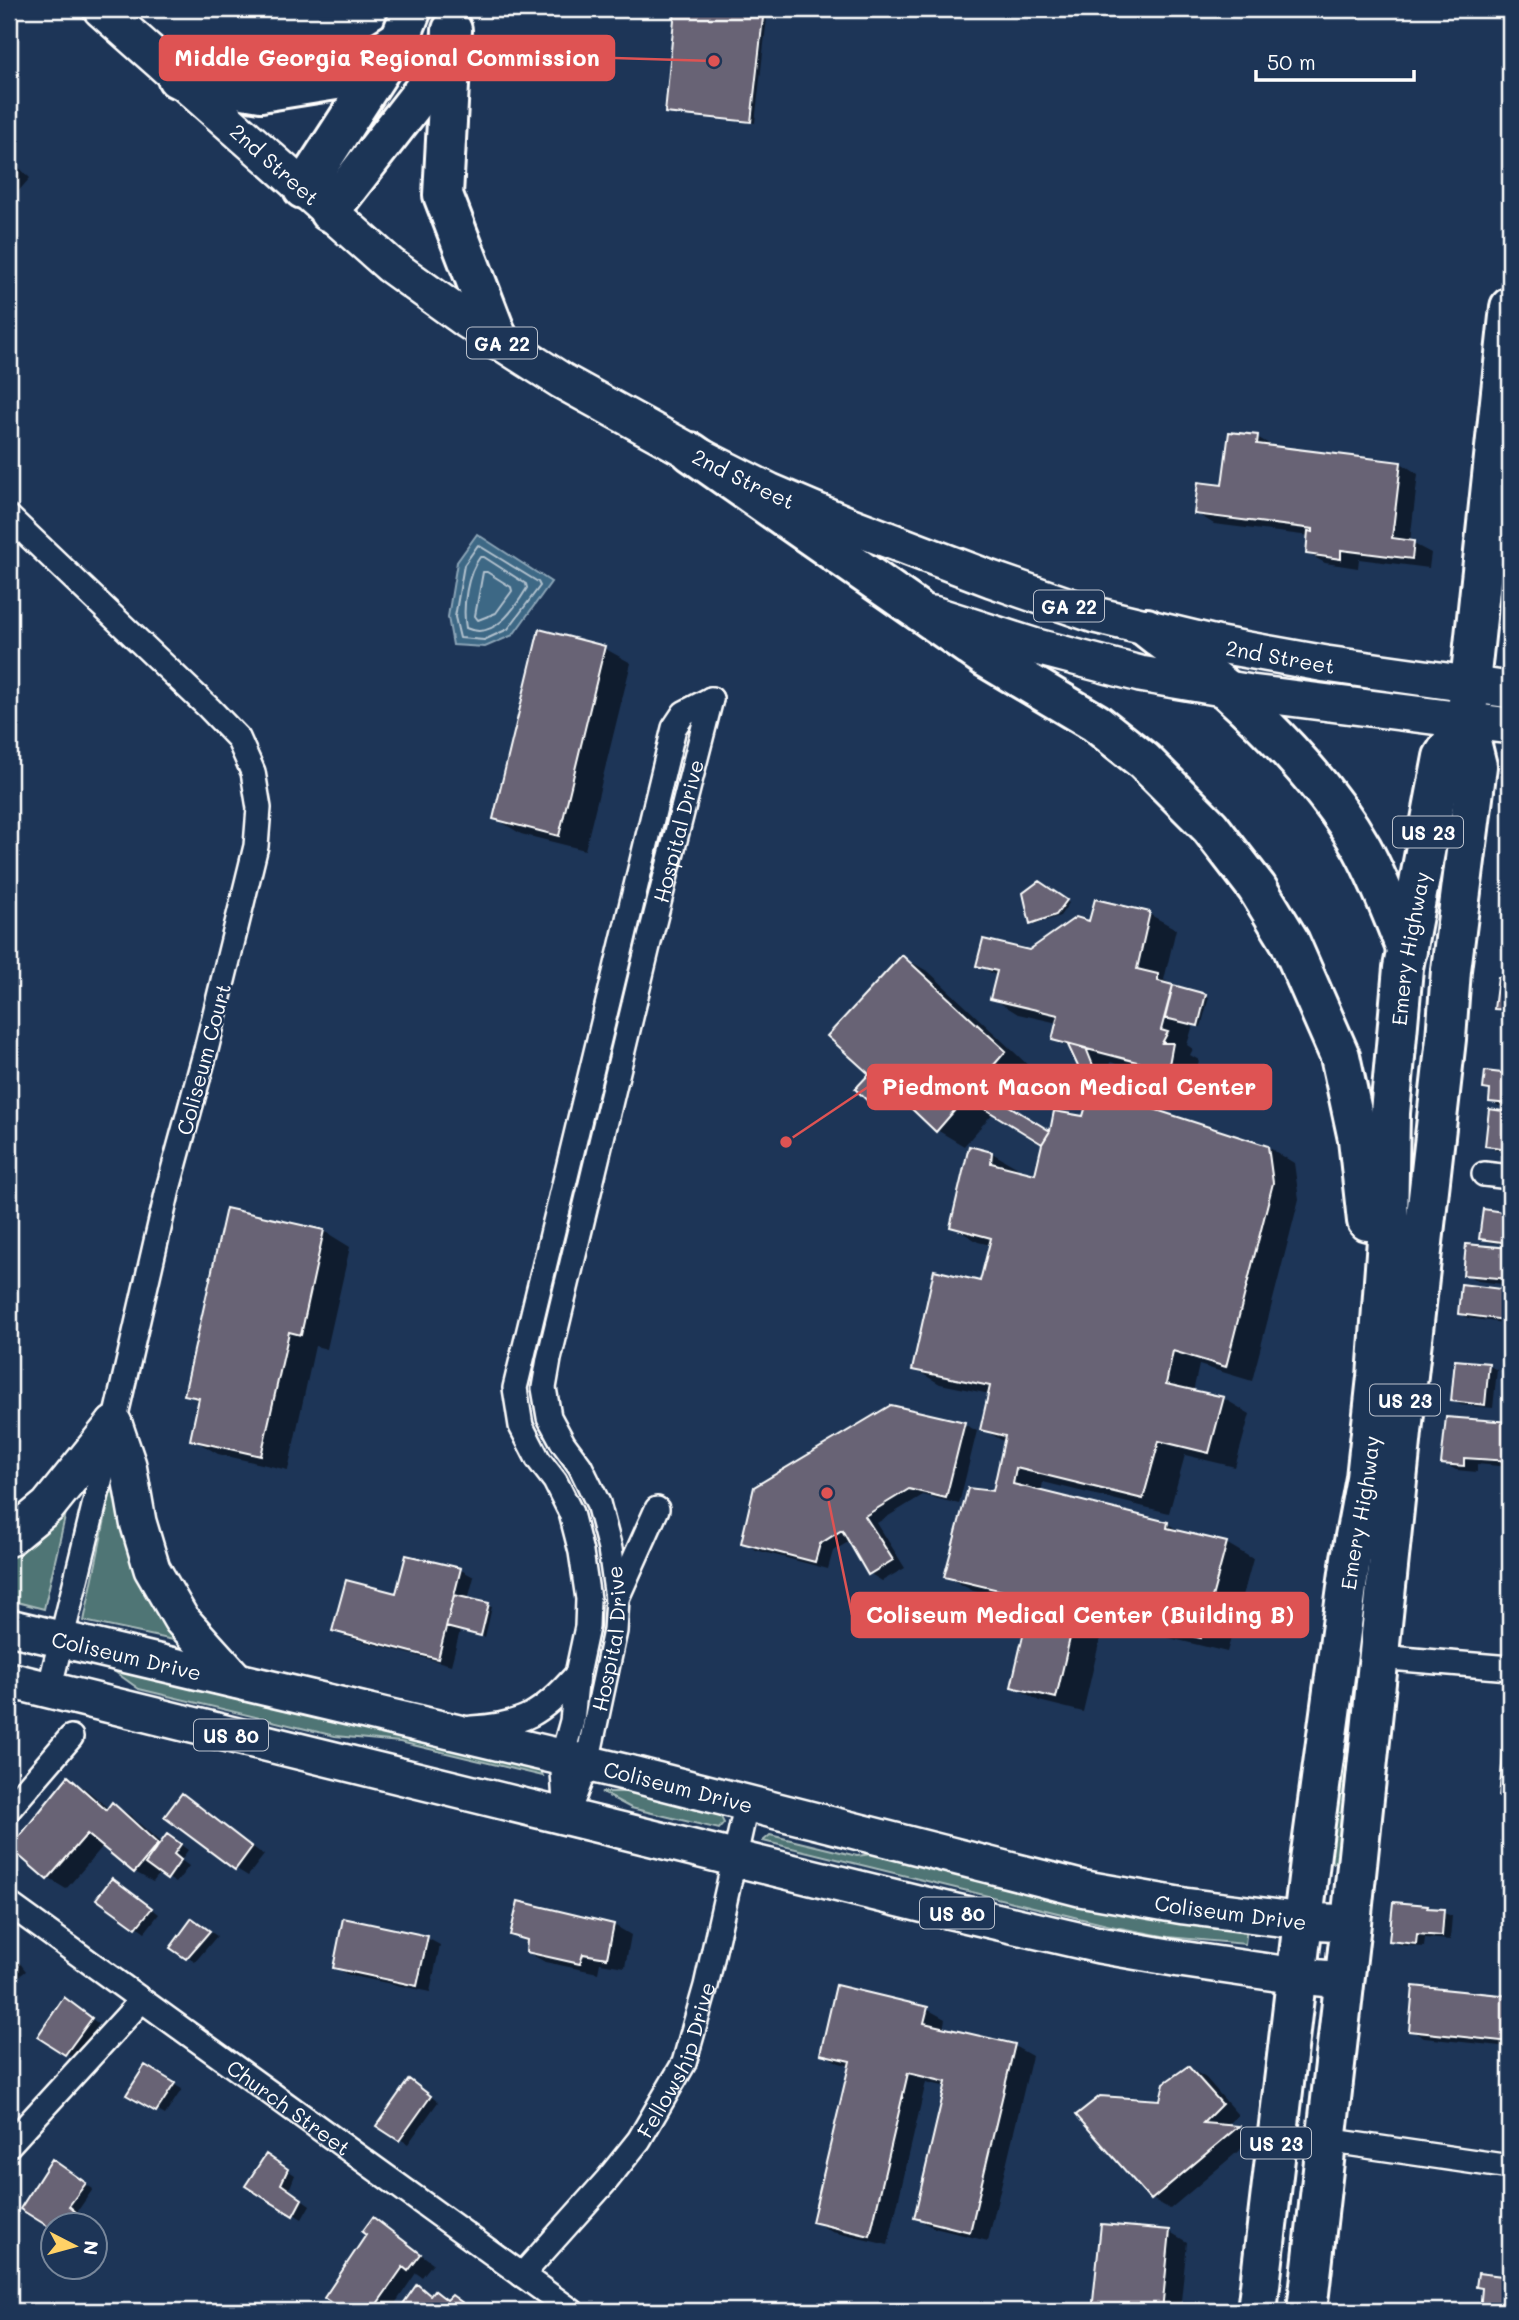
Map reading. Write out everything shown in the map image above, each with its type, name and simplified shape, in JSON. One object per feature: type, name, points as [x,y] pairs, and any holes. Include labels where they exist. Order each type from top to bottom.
[{"type":"highway","points":[[316,200],[437,73],[456,19]]},
{"type":"highway","points":[[456,19],[443,195],[499,341]]},
{"type":"highway","points":[[177,78],[261,92],[336,80],[406,24]]},
{"type":"highway","points":[[316,200],[406,24]]},
{"type":"highway","name":"Emery Highway","points":[[1307,2311],[1446,1040],[1451,970],[1477,766],[1468,702],[1510,307]]},
{"type":"highway","points":[[691,452],[985,657],[1096,723],[1144,761],[1210,827],[1257,888],[1314,993],[1340,1056],[1358,1139],[1366,1209],[1377,1377]]},
{"type":"highway","points":[[1147,628],[1226,689],[1296,758],[1345,821],[1381,887],[1446,1040]]},
{"type":"highway","name":"Emery Highway","points":[[1257,2311],[1303,1921],[1351,1558],[1366,1478],[1377,1377],[1388,1226],[1390,1113],[1406,950],[1443,757],[1468,702]]},
{"type":"main road","name":"2nd Street","points":[[101,9],[390,265],[499,341],[612,410],[691,452],[769,491],[849,526],[1095,615],[1220,645],[1326,664],[1468,702],[1510,726]]},
{"type":"main road","name":"2nd Street","points":[[917,609],[1033,646],[1140,674],[1226,689],[1468,702],[1510,690]]},
{"type":"main road","points":[[9,1538],[48,1506],[114,1424]]},
{"type":"main road","points":[[114,1424],[128,1465],[138,1522],[152,1569],[183,1621],[236,1680]]},
{"type":"main road","name":"Coliseum Drive","points":[[9,1627],[575,1760],[1080,1888],[1184,1906],[1303,1921],[1351,1923]]},
{"type":"main road","name":"US 80","points":[[9,1680],[921,1904],[1099,1945],[1296,1976]]},
{"type":"main road","points":[[1296,1976],[1345,1980]]},
{"type":"street","name":"Coliseum Court","points":[[9,517],[238,738],[253,772],[258,808],[256,845],[244,897],[169,1185],[49,1690]]},
{"type":"street","name":"Hospital Drive","points":[[566,1817],[575,1760],[615,1631],[617,1598],[610,1549],[598,1503],[580,1466],[562,1443],[549,1417],[544,1388],[548,1359],[649,942],[711,699],[684,713],[674,728],[515,1388],[521,1426],[571,1513],[581,1552],[588,1599],[587,1627],[577,1674],[572,1721],[575,1760]]},
{"type":"street","points":[[1484,1174],[1510,1177]]},
{"type":"street","points":[[617,1598],[657,1508]]},
{"type":"street","points":[[1378,1657],[1510,1668]]},
{"type":"street","name":"Hospital Drive","points":[[446,1729],[491,1727],[520,1721],[543,1709],[577,1674]]},
{"type":"street","points":[[9,1809],[71,1737]]},
{"type":"street","name":"Fellowship Drive","points":[[522,2275],[639,2140],[684,2063],[706,1986],[747,1802]]},
{"type":"street","name":"Church Street","points":[[9,1904],[572,2311]]},
{"type":"street","points":[[9,2145],[141,2001]]},
{"type":"street","points":[[1326,2140],[1510,2167]]},
{"type":"green space","points":[[1389,1389],[1345,1862],[1333,1863],[1327,1854]]},
{"type":"green space","points":[[117,1461],[187,1643],[84,1621]]},
{"type":"green space","points":[[68,1504],[44,1609],[9,1600],[9,1553]]},
{"type":"green space","points":[[104,1664],[540,1769],[543,1776],[400,1742],[335,1736],[139,1689]]},
{"type":"green space","points":[[601,1792],[636,1792],[720,1815],[724,1823],[719,1829],[631,1808]]},
{"type":"green space","points":[[770,1835],[857,1856],[879,1853],[1247,1928],[1245,1944],[1168,1937],[1115,1927],[763,1841]]},
{"type":"water","points":[[477,534],[551,582],[513,635],[485,647],[453,645],[448,617],[457,562]]},
{"type":"building","points":[[675,9],[764,9],[751,122],[665,113]]},
{"type":"building","points":[[1229,432],[1258,435],[1257,444],[1401,462],[1392,538],[1414,541],[1412,559],[1341,550],[1341,559],[1306,554],[1308,531],[1313,532],[1313,529],[1194,514],[1198,482],[1222,485]]},
{"type":"building","points":[[539,629],[605,646],[559,836],[493,819]]},
{"type":"building","points":[[1039,881],[1067,900],[1056,915],[1030,924],[1023,893]]},
{"type":"building","points":[[1095,899],[1150,912],[1137,969],[1158,974],[1158,981],[1173,985],[1161,1030],[1168,1032],[1162,1043],[1173,1043],[1168,1070],[1052,1040],[1058,1015],[990,999],[997,971],[976,966],[983,939],[1029,950],[1076,917],[1089,921]]},
{"type":"building","points":[[902,955],[1006,1051],[936,1132],[892,1090],[869,1074],[827,1036]]},
{"type":"building","points":[[1498,977],[1510,978],[1510,1010],[1494,1009]]},
{"type":"building","points":[[1173,985],[1206,994],[1198,1026],[1165,1018]]},
{"type":"building","points":[[1067,1043],[1086,1048],[1104,1093],[1090,1092]]},
{"type":"building","points":[[1485,1071],[1510,1074],[1510,1104],[1489,1102],[1490,1090],[1483,1089]]},
{"type":"building","points":[[869,1074],[892,1090],[875,1108],[855,1089]]},
{"type":"building","points":[[975,1085],[1050,1131],[1042,1144],[967,1098]]},
{"type":"building","points":[[1090,1092],[1104,1093],[1268,1146],[1273,1183],[1226,1367],[1173,1351],[1166,1384],[1224,1397],[1209,1453],[1159,1441],[1143,1499],[1016,1468],[1013,1484],[1168,1522],[1167,1528],[1227,1542],[1201,1638],[944,1577],[968,1488],[993,1491],[1005,1436],[980,1430],[990,1386],[912,1370],[934,1270],[980,1281],[991,1238],[950,1227],[969,1146],[992,1152],[991,1163],[1035,1174],[1054,1111],[1083,1116]]},
{"type":"building","points":[[1489,1109],[1510,1112],[1510,1149],[1485,1146]]},
{"type":"building","points":[[226,1208],[324,1230],[301,1335],[289,1332],[261,1456],[190,1440],[199,1398],[184,1395]]},
{"type":"building","points":[[1483,1209],[1510,1213],[1510,1243],[1479,1239]]},
{"type":"building","points":[[1466,1244],[1510,1248],[1510,1279],[1463,1275]]},
{"type":"building","points":[[1461,1284],[1509,1290],[1505,1320],[1458,1314]]},
{"type":"building","points":[[1455,1360],[1489,1363],[1485,1405],[1451,1401]]},
{"type":"building","points":[[891,1405],[965,1422],[946,1498],[909,1489],[865,1516],[893,1560],[868,1575],[842,1530],[820,1544],[815,1562],[741,1543],[754,1487]]},
{"type":"building","points":[[1446,1417],[1510,1422],[1510,1461],[1464,1458],[1464,1466],[1441,1464]]},
{"type":"building","points":[[1508,1462],[1510,1484],[1505,1484]]},
{"type":"building","points":[[406,1555],[461,1568],[438,1659],[332,1631],[346,1580],[396,1593]]},
{"type":"building","points":[[454,1595],[489,1603],[481,1636],[446,1627]]},
{"type":"building","points":[[1032,1597],[1077,1608],[1056,1698],[1011,1687]]},
{"type":"building","points":[[1507,1712],[1510,1712],[1510,1798],[1499,1797]]},
{"type":"building","points":[[68,1776],[106,1810],[112,1802],[158,1844],[134,1873],[87,1834],[47,1880],[10,1848]]},
{"type":"building","points":[[182,1793],[252,1847],[235,1870],[164,1817]]},
{"type":"building","points":[[167,1834],[181,1844],[174,1854],[181,1860],[167,1880],[145,1864]]},
{"type":"building","points":[[112,1878],[152,1908],[136,1928],[96,1899]]},
{"type":"building","points":[[518,1901],[614,1924],[607,1958],[583,1954],[580,1964],[526,1952],[527,1940],[510,1935]]},
{"type":"building","points":[[1393,1902],[1444,1909],[1442,1936],[1417,1934],[1416,1944],[1389,1941]]},
{"type":"building","points":[[192,1918],[210,1931],[186,1959],[170,1948]]},
{"type":"building","points":[[343,1918],[428,1936],[417,1986],[333,1968]]},
{"type":"building","points":[[9,1953],[18,1966],[9,1973]]},
{"type":"building","points":[[836,1985],[928,2007],[924,2023],[1015,2044],[970,2232],[914,2218],[946,2082],[908,2073],[870,2236],[812,2222],[850,2061],[820,2054]]},
{"type":"building","points":[[1413,1986],[1510,1996],[1510,2042],[1409,2031]]},
{"type":"building","points":[[64,1997],[92,2018],[65,2055],[37,2037]]},
{"type":"building","points":[[145,2065],[175,2083],[156,2112],[126,2095]]},
{"type":"building","points":[[1188,2066],[1222,2104],[1203,2123],[1239,2126],[1151,2200],[1076,2115],[1100,2096],[1160,2100],[1164,2083]]},
{"type":"building","points":[[409,2079],[431,2096],[399,2141],[376,2126]]},
{"type":"building","points":[[266,2154],[288,2169],[281,2184],[302,2199],[293,2216],[245,2186]]},
{"type":"building","points":[[52,2159],[86,2183],[69,2206],[76,2212],[38,2212],[38,2220],[20,2209]]},
{"type":"building","points":[[373,2217],[421,2254],[408,2271],[403,2267],[372,2311],[344,2311],[324,2298],[366,2235],[362,2232]]},
{"type":"building","points":[[1101,2224],[1170,2230],[1162,2311],[1092,2311]]},
{"type":"building","points":[[1478,2273],[1510,2277],[1510,2311],[1480,2311],[1482,2288],[1476,2287]]},
{"type":"building","points":[[417,2284],[430,2295],[434,2290],[447,2300],[452,2295],[474,2311],[398,2311]]},
{"type":"place","name":"Middle Georgia Regional Commission","points":[[714,61]]},
{"type":"place","name":"Piedmont Macon Medical Center","points":[[786,1142]]},
{"type":"place","name":"Coliseum Medical Center (Building B)","points":[[827,1493]]}]
